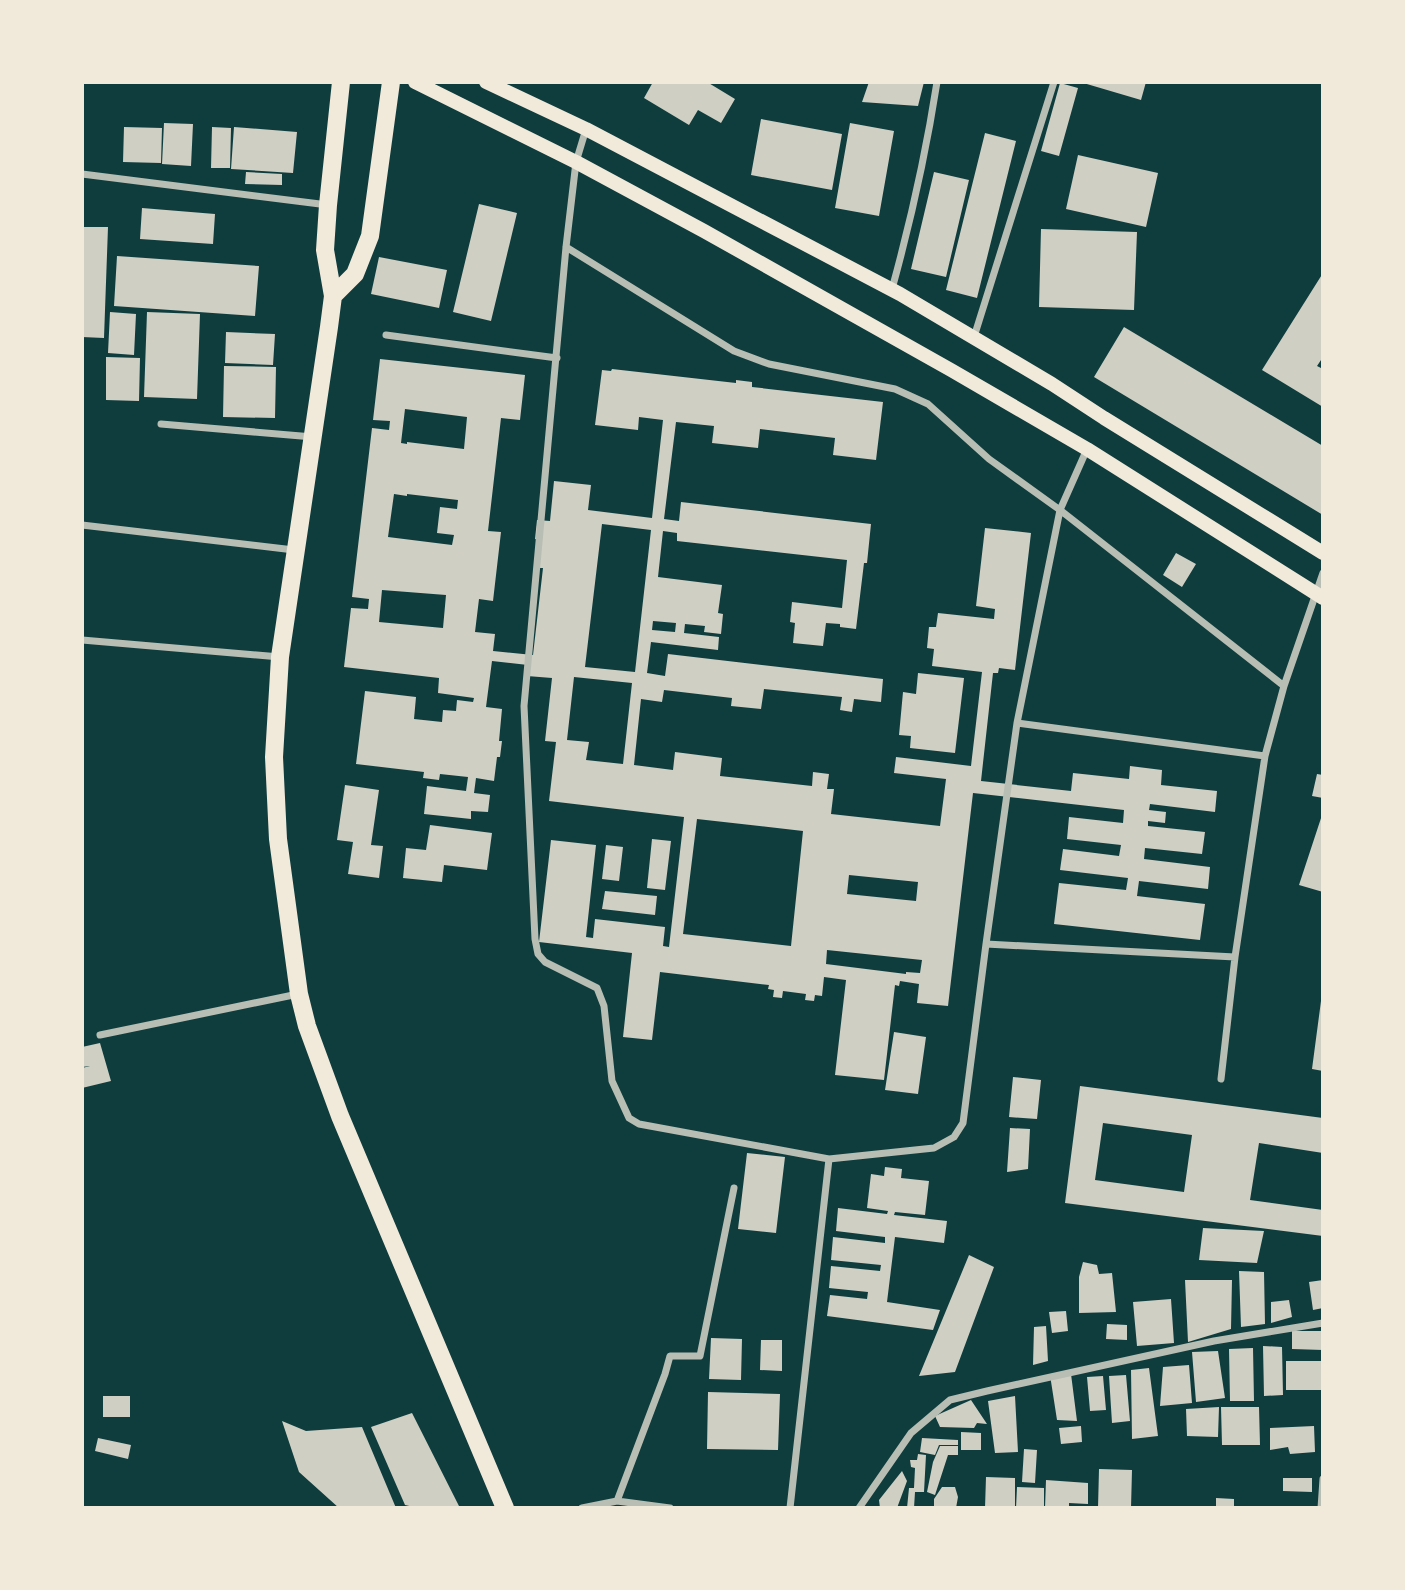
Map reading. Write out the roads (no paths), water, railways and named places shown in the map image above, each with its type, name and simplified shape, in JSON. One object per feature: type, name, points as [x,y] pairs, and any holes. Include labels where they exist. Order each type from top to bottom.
[{"type":"highway","points":[[341,82],[325,250],[332,296],[280,657],[274,757],[278,839],[299,994],[307,1026],[340,1116],[505,1508]]},
{"type":"highway","points":[[332,296],[355,274],[370,236],[391,82]]},
{"type":"main road","points":[[415,82],[576,162],[951,370],[1087,449],[1319,595]]},
{"type":"main road","points":[[486,82],[586,129],[892,290],[1052,384],[1323,553]]},
{"type":"street","points":[[892,290],[915,203],[937,82]]},
{"type":"street","points":[[974,337],[1054,82]]},
{"type":"street","points":[[586,129],[576,162],[566,247],[524,706],[534,939],[538,954],[545,962],[597,988],[604,1006],[612,1081],[629,1118],[639,1124],[829,1158],[934,1148],[954,1137],[963,1123],[1017,723],[1060,510],[1087,449]]},
{"type":"street","points":[[82,174],[328,205]]},
{"type":"street","points":[[566,247],[734,351],[769,364],[895,389],[928,404],[989,459],[1060,510],[1284,687]]},
{"type":"street","points":[[386,335],[557,358]]},
{"type":"street","points":[[161,424],[313,437]]},
{"type":"street","points":[[82,525],[296,550]]},
{"type":"street","points":[[1222,1079],[1235,957],[1265,756],[1284,687],[1319,595],[1323,573]]},
{"type":"street","points":[[82,640],[280,657]]},
{"type":"street","points":[[1017,723],[1265,756]]},
{"type":"street","points":[[986,944],[1235,957]]},
{"type":"street","points":[[100,1035],[299,994]]},
{"type":"street","points":[[790,1508],[829,1158]]},
{"type":"street","points":[[617,1501],[666,1374],[670,1356],[700,1356],[734,1188]]},
{"type":"street","points":[[859,1508],[911,1433],[950,1400],[1213,1341],[1323,1323]]},
{"type":"street","points":[[1321,1508],[1323,1479]]},
{"type":"street","points":[[582,1508],[617,1501],[670,1508]]}]
